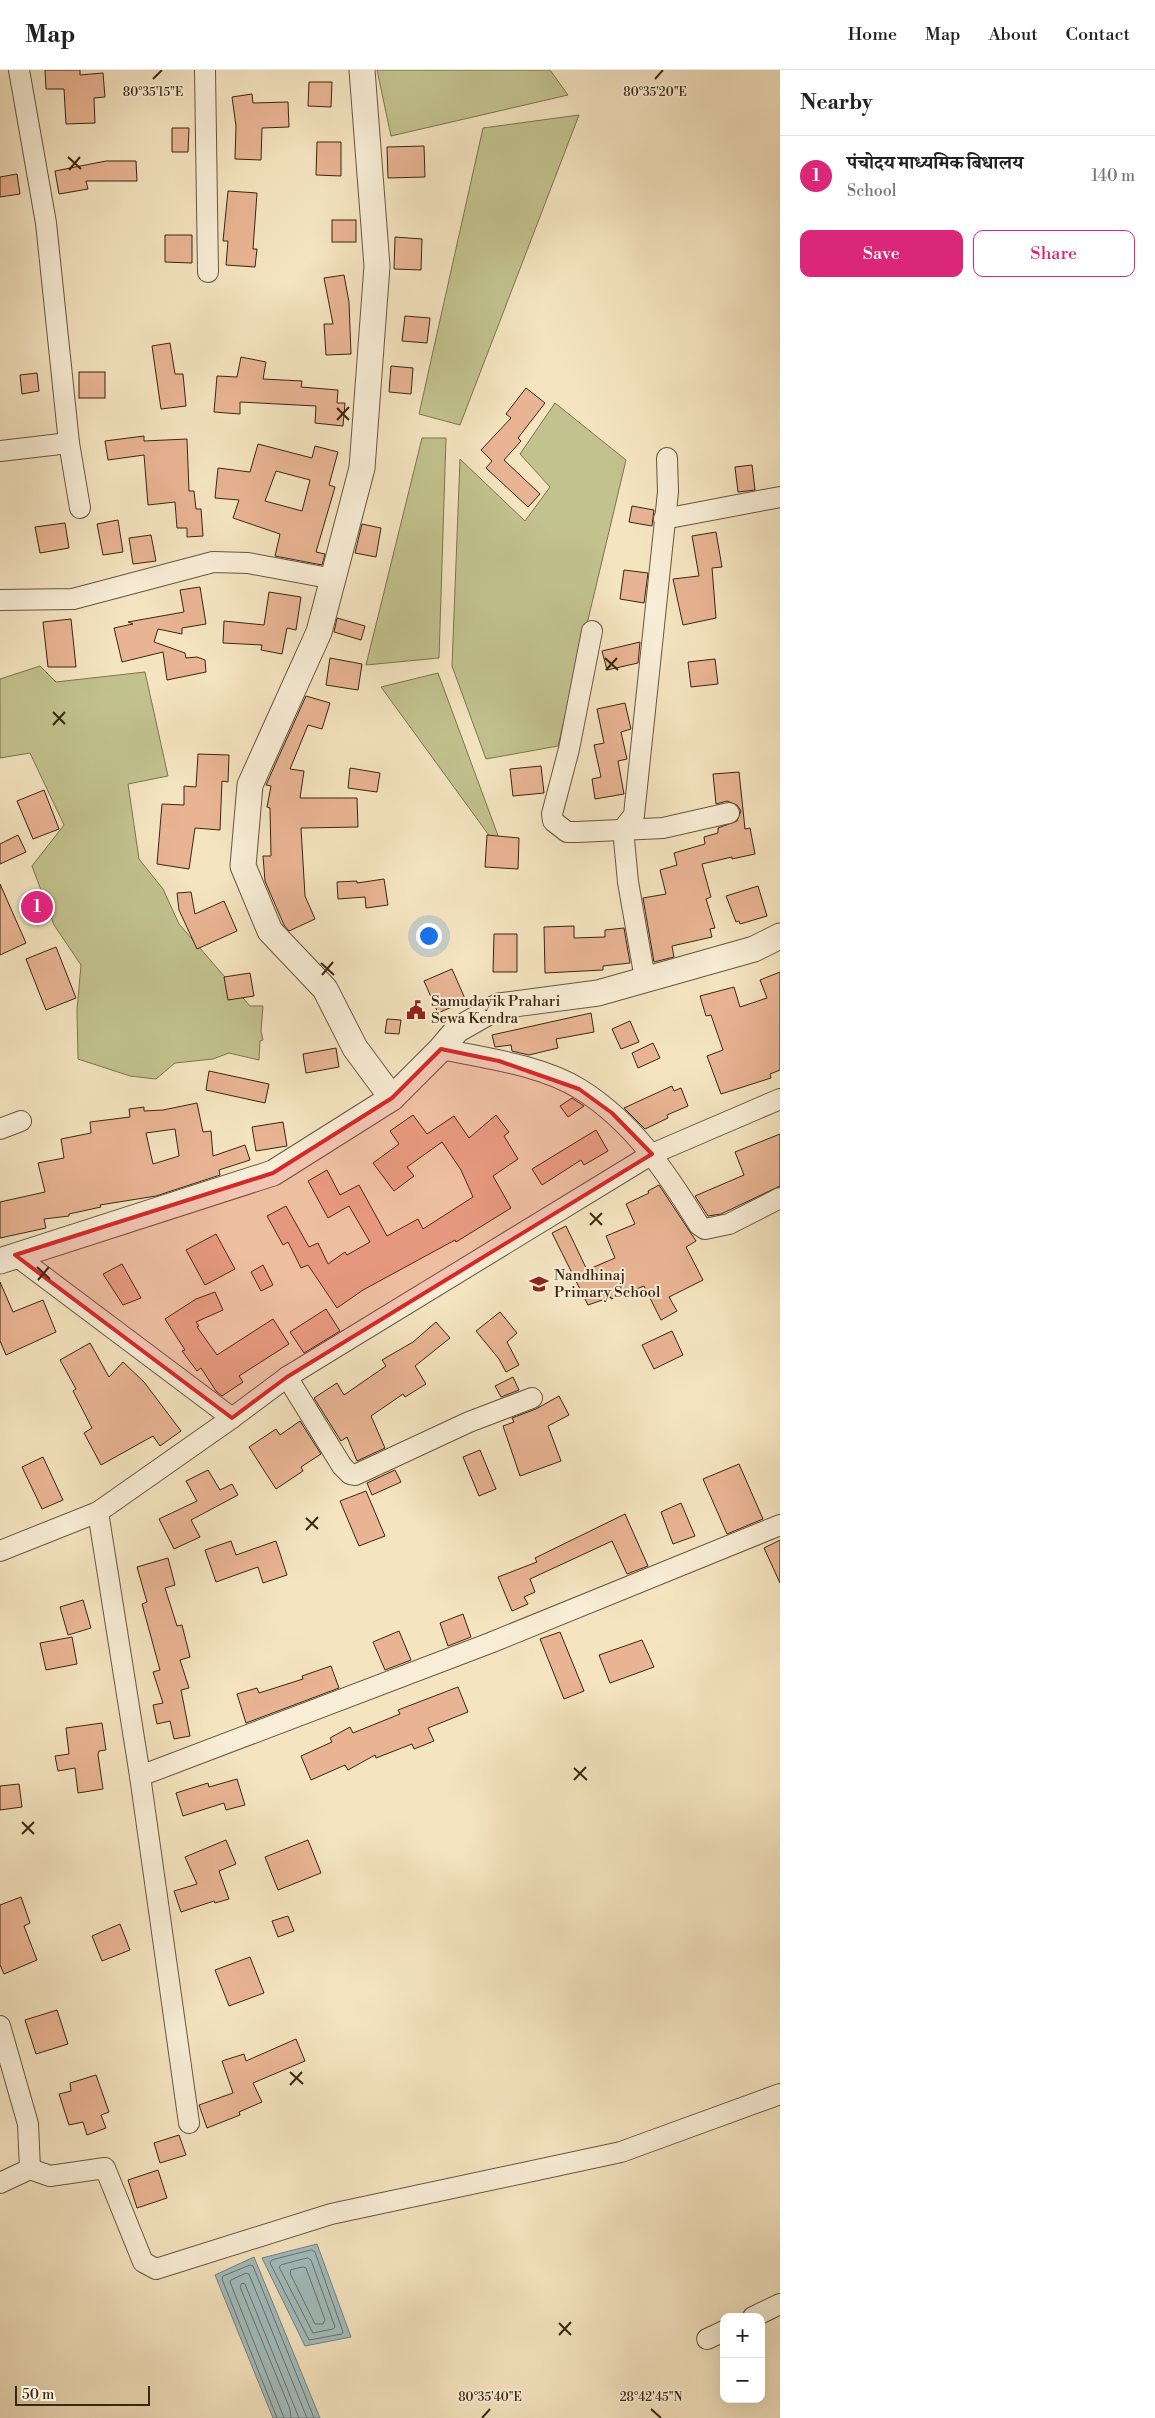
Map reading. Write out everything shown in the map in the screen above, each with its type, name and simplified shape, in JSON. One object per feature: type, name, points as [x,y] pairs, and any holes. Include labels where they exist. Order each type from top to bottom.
[{"type":"street","points":[[19,70],[46,223],[68,443],[80,508]]},
{"type":"street","points":[[205,70],[208,272]]},
{"type":"street","points":[[362,70],[377,266],[362,468],[319,632],[250,785],[243,866],[270,931],[325,989],[355,1048],[392,1098]]},
{"type":"street","points":[[0,452],[68,443]]},
{"type":"street","points":[[645,979],[628,882],[623,829],[634,815],[668,492],[667,458]]},
{"type":"street","points":[[664,519],[780,496]]},
{"type":"street","points":[[0,600],[74,599],[213,562],[248,563],[334,579]]},
{"type":"street","points":[[592,631],[552,814],[554,821],[567,832],[663,828],[729,813]]},
{"type":"street","points":[[7,1258],[273,1173],[392,1098],[441,1049],[457,1030],[499,1006],[598,993],[754,949],[780,936]]},
{"type":"street","points":[[441,1049],[499,1061],[551,1076],[579,1089],[612,1113],[652,1154],[670,1177],[699,1225],[705,1229],[729,1224],[780,1198]]},
{"type":"street","points":[[0,1551],[98,1512],[287,1377],[652,1154],[780,1099]]},
{"type":"street","points":[[0,1129],[21,1121]]},
{"type":"street","points":[[7,1258],[232,1418]]},
{"type":"street","points":[[287,1377],[342,1466],[350,1474],[355,1475],[469,1422],[532,1398]]},
{"type":"street","points":[[98,1512],[140,1776],[189,2123]]},
{"type":"street","points":[[140,1776],[490,1643],[780,1525]]},
{"type":"street","points":[[0,2026],[28,2124],[30,2169]]},
{"type":"street","points":[[0,2183],[30,2169],[50,2176],[105,2168],[143,2262],[156,2269],[331,2214],[621,2152],[780,2094]]},
{"type":"street","points":[[761,2313],[780,2304]]},
{"type":"highlighted area","points":[[441,1049],[499,1061],[579,1089],[612,1113],[652,1154],[287,1377],[232,1418],[15,1255],[273,1173],[392,1098]]},
{"type":"green space","points":[[377,70],[550,70],[568,95],[391,136]]},
{"type":"green space","points":[[579,115],[460,425],[419,414],[483,128]]},
{"type":"green space","points":[[555,403],[626,460],[558,746],[486,759],[452,666],[460,459],[525,521],[550,487],[520,454]]},
{"type":"green space","points":[[422,438],[446,438],[439,658],[366,665]]},
{"type":"green space","points":[[40,666],[56,682],[145,672],[168,776],[128,784],[139,859],[163,889],[179,924],[250,1006],[263,1006],[261,1031],[263,1040],[260,1041],[259,1060],[229,1053],[213,1059],[175,1063],[156,1079],[130,1076],[78,1059],[77,1010],[81,965],[54,925],[32,866],[64,825],[30,753],[0,758],[0,679]]},
{"type":"green space","points":[[438,673],[507,860],[381,687]]},
{"type":"water","points":[[317,2244],[351,2337],[305,2346],[262,2258]]},
{"type":"water","points":[[254,2257],[320,2418],[273,2418],[215,2275]]},
{"type":"building","points":[[45,70],[80,70],[80,75],[103,73],[105,97],[94,98],[95,123],[66,124],[64,89],[46,89]]},
{"type":"building","points":[[309,82],[332,82],[331,107],[308,106]]},
{"type":"building","points":[[252,94],[253,103],[288,102],[289,127],[262,128],[261,160],[235,159],[236,126],[232,97]]},
{"type":"building","points":[[172,128],[189,128],[188,152],[172,152]]},
{"type":"building","points":[[317,142],[341,142],[341,176],[316,175]]},
{"type":"building","points":[[424,146],[425,177],[388,178],[387,147]]},
{"type":"building","points":[[106,161],[136,161],[137,181],[86,181],[88,189],[59,194],[55,171]]},
{"type":"building","points":[[17,174],[20,194],[0,197],[0,177]]},
{"type":"building","points":[[228,191],[257,193],[253,249],[257,249],[255,267],[226,265],[228,241],[223,241]]},
{"type":"building","points":[[332,220],[356,220],[356,242],[332,242]]},
{"type":"building","points":[[165,235],[192,235],[192,263],[165,262]]},
{"type":"building","points":[[395,237],[422,239],[421,270],[394,269]]},
{"type":"building","points":[[344,275],[349,302],[351,354],[326,355],[324,324],[333,324],[324,278]]},
{"type":"building","points":[[405,316],[430,318],[427,343],[402,341]]},
{"type":"building","points":[[170,343],[175,374],[183,374],[186,406],[161,409],[152,346]]},
{"type":"building","points":[[241,357],[266,362],[263,379],[302,381],[301,387],[338,390],[337,403],[345,403],[343,426],[315,423],[316,406],[240,402],[240,414],[214,412],[217,376],[237,377]]},
{"type":"building","points":[[391,366],[413,368],[411,394],[389,392]]},
{"type":"building","points":[[79,372],[105,372],[105,398],[79,398]]},
{"type":"building","points":[[37,373],[39,391],[22,394],[20,375]]},
{"type":"building","points":[[526,388],[545,403],[518,438],[521,441],[504,460],[540,494],[528,507],[486,468],[492,461],[481,450],[511,418],[506,414]]},
{"type":"building","points":[[144,436],[144,441],[187,439],[189,491],[194,491],[196,509],[201,509],[203,536],[187,537],[187,528],[177,528],[175,502],[148,505],[144,455],[108,460],[105,441]]},
{"type":"building","points":[[258,444],[312,458],[315,446],[338,452],[329,485],[335,487],[316,552],[325,554],[322,565],[275,556],[280,534],[233,518],[239,500],[215,498],[218,468],[250,472]],"holes":[[[276,471],[310,480],[302,511],[265,501]]]},
{"type":"building","points":[[752,465],[755,490],[738,492],[735,467]]},
{"type":"building","points":[[632,506],[654,510],[652,526],[629,522]]},
{"type":"building","points":[[118,520],[123,552],[103,555],[97,524]]},
{"type":"building","points":[[65,523],[69,548],[40,553],[35,527]]},
{"type":"building","points":[[362,524],[381,528],[376,557],[355,553]]},
{"type":"building","points":[[716,532],[722,567],[712,568],[716,618],[683,625],[673,579],[699,576],[692,536]]},
{"type":"building","points":[[151,535],[156,561],[133,564],[129,538]]},
{"type":"building","points":[[624,570],[648,573],[644,603],[620,599]]},
{"type":"building","points":[[200,587],[206,624],[182,628],[182,634],[158,629],[154,642],[185,653],[186,658],[197,657],[205,660],[206,672],[167,680],[163,652],[122,662],[114,628],[133,624],[128,622],[184,612],[180,590]]},
{"type":"building","points":[[269,592],[301,597],[296,630],[287,628],[282,654],[261,650],[262,645],[223,643],[224,621],[264,625]]},
{"type":"building","points":[[337,618],[365,626],[361,640],[334,632]]},
{"type":"building","points":[[71,619],[76,667],[48,667],[43,622]]},
{"type":"building","points":[[640,642],[638,663],[607,670],[602,651]]},
{"type":"building","points":[[330,658],[362,664],[358,690],[326,685]]},
{"type":"building","points":[[715,659],[718,684],[691,687],[688,662]]},
{"type":"building","points":[[306,696],[330,703],[322,729],[308,725],[290,769],[304,771],[300,798],[357,798],[358,827],[301,828],[305,896],[315,919],[289,931],[284,925],[265,881],[263,856],[271,856],[270,808],[267,807],[271,786],[266,785]]},
{"type":"building","points":[[625,703],[631,729],[621,732],[627,759],[618,761],[624,794],[595,799],[592,779],[601,777],[594,745],[604,743],[597,709]]},
{"type":"building","points":[[198,754],[229,755],[228,782],[222,781],[220,830],[195,828],[189,869],[157,864],[162,804],[184,805],[184,786],[196,787]]},
{"type":"building","points":[[541,766],[544,793],[513,796],[510,769]]},
{"type":"building","points":[[350,768],[380,773],[377,792],[348,788]]},
{"type":"building","points":[[739,772],[745,829],[750,828],[755,854],[702,864],[711,897],[706,899],[715,928],[710,929],[712,937],[672,946],[674,957],[654,962],[643,898],[666,894],[660,870],[677,865],[674,853],[705,844],[704,837],[718,833],[718,828],[737,821],[741,811],[737,805],[727,801],[716,804],[713,774]]},
{"type":"building","points":[[44,790],[59,829],[33,839],[17,801]]},
{"type":"building","points":[[18,835],[26,852],[0,864],[0,844]]},
{"type":"building","points":[[487,835],[519,838],[518,869],[485,867]]},
{"type":"building","points":[[384,879],[388,905],[366,908],[365,897],[338,899],[337,882],[357,881],[357,883]]},
{"type":"building","points":[[0,884],[26,943],[0,955]]},
{"type":"building","points":[[758,886],[767,916],[740,924],[739,921],[736,922],[726,896]]},
{"type":"building","points":[[191,892],[195,914],[224,901],[237,931],[197,949],[179,910],[177,893]]},
{"type":"building","points":[[574,926],[574,938],[605,937],[605,930],[624,928],[630,963],[603,966],[603,970],[545,973],[544,927]]},
{"type":"building","points":[[494,934],[517,934],[517,972],[493,972]]},
{"type":"building","points":[[56,947],[76,998],[46,1010],[26,959]]},
{"type":"building","points":[[452,969],[466,1001],[438,1013],[424,981]]},
{"type":"building","points":[[780,972],[780,1070],[770,1074],[771,1078],[721,1094],[707,1056],[723,1050],[711,1015],[706,1016],[700,996],[734,987],[740,1007],[767,998],[760,980]]},
{"type":"building","points":[[250,973],[254,996],[228,1000],[224,977]]},
{"type":"building","points":[[591,1013],[594,1032],[556,1039],[558,1048],[529,1055],[512,1051],[511,1045],[495,1047],[492,1035]]},
{"type":"building","points":[[387,1019],[401,1020],[399,1034],[385,1033]]},
{"type":"building","points":[[630,1021],[639,1042],[621,1049],[612,1029]]},
{"type":"building","points":[[653,1043],[660,1058],[638,1068],[632,1053]]},
{"type":"building","points":[[336,1048],[339,1067],[306,1073],[303,1054]]},
{"type":"building","points":[[209,1071],[269,1084],[265,1103],[206,1090]]},
{"type":"building","points":[[672,1086],[674,1091],[681,1088],[688,1106],[667,1115],[668,1118],[645,1129],[624,1108]]},
{"type":"building","points":[[572,1098],[584,1106],[568,1117],[560,1106]]},
{"type":"building","points":[[197,1103],[203,1132],[211,1131],[213,1156],[245,1145],[250,1160],[219,1170],[220,1175],[156,1196],[100,1205],[101,1207],[69,1214],[69,1216],[44,1219],[46,1228],[0,1238],[0,1202],[45,1192],[38,1163],[64,1158],[61,1139],[91,1133],[90,1122],[130,1117],[129,1109],[144,1107],[144,1111],[163,1110]],"holes":[[[175,1129],[179,1156],[153,1164],[146,1133]]]},
{"type":"building","points":[[413,1115],[427,1134],[454,1116],[469,1138],[496,1115],[509,1132],[504,1136],[518,1159],[493,1176],[511,1208],[456,1242],[455,1240],[363,1290],[337,1308],[308,1265],[301,1268],[288,1242],[283,1245],[267,1216],[286,1206],[309,1247],[318,1243],[328,1264],[345,1252],[347,1255],[370,1242],[349,1206],[328,1218],[308,1181],[327,1170],[340,1195],[359,1185],[387,1236],[418,1219],[423,1229],[473,1197],[461,1170],[442,1142],[407,1167],[414,1176],[394,1191],[373,1163],[399,1144],[390,1131]]},
{"type":"building","points":[[283,1122],[287,1146],[256,1151],[252,1127]]},
{"type":"building","points":[[596,1130],[608,1151],[584,1165],[581,1160],[542,1185],[532,1169]]},
{"type":"building","points":[[780,1134],[780,1186],[721,1214],[708,1216],[695,1196],[744,1175],[735,1152]]},
{"type":"building","points":[[659,1185],[696,1241],[686,1247],[703,1280],[669,1297],[677,1311],[661,1320],[644,1286],[611,1299],[611,1297],[588,1305],[552,1233],[566,1226],[587,1270],[615,1258],[606,1236],[635,1224],[626,1204],[649,1193],[648,1191]]},
{"type":"building","points":[[216,1234],[235,1269],[205,1285],[186,1250]]},
{"type":"building","points":[[122,1264],[141,1298],[123,1305],[103,1274]]},
{"type":"building","points":[[263,1265],[273,1285],[261,1291],[251,1272]]},
{"type":"building","points":[[0,1282],[13,1312],[43,1300],[56,1332],[6,1355],[0,1341]]},
{"type":"building","points":[[215,1292],[223,1310],[196,1322],[199,1326],[197,1327],[217,1355],[273,1319],[289,1344],[239,1376],[243,1382],[222,1396],[216,1391],[201,1368],[197,1371],[182,1351],[185,1350],[165,1319],[196,1299]]},
{"type":"building","points":[[326,1309],[340,1331],[304,1353],[290,1332]]},
{"type":"building","points":[[500,1312],[517,1333],[507,1342],[519,1365],[506,1372],[499,1359],[476,1331]]},
{"type":"building","points":[[436,1322],[450,1338],[415,1366],[426,1384],[405,1397],[403,1394],[371,1416],[385,1448],[357,1461],[347,1437],[341,1441],[314,1398],[337,1383],[344,1395],[386,1366],[382,1360],[413,1342]]},
{"type":"building","points":[[672,1331],[683,1355],[654,1369],[642,1345]]},
{"type":"building","points":[[90,1343],[109,1377],[123,1362],[144,1382],[181,1431],[160,1446],[153,1436],[101,1465],[84,1433],[92,1428],[73,1391],[76,1389],[60,1360]]},
{"type":"building","points":[[513,1377],[519,1390],[501,1397],[495,1386]]},
{"type":"building","points":[[559,1396],[569,1415],[548,1426],[561,1461],[520,1476],[503,1426],[514,1422],[512,1418],[536,1409]]},
{"type":"building","points":[[300,1421],[321,1454],[301,1467],[303,1471],[276,1489],[249,1447],[276,1429],[280,1435]]},
{"type":"building","points":[[480,1450],[496,1489],[479,1496],[463,1457]]},
{"type":"building","points":[[43,1457],[63,1500],[42,1509],[22,1467]]},
{"type":"building","points":[[739,1464],[763,1519],[727,1534],[703,1479]]},
{"type":"building","points":[[208,1470],[220,1490],[232,1484],[238,1495],[191,1520],[200,1537],[174,1549],[159,1519],[197,1501],[186,1481]]},
{"type":"building","points":[[395,1470],[401,1482],[372,1495],[367,1483]]},
{"type":"building","points":[[366,1491],[385,1536],[359,1546],[340,1501]]},
{"type":"building","points":[[681,1503],[695,1536],[673,1544],[661,1512]]},
{"type":"building","points":[[625,1514],[648,1566],[627,1574],[612,1541],[530,1579],[535,1592],[524,1597],[528,1604],[512,1611],[498,1577],[537,1562],[535,1558]]},
{"type":"building","points":[[780,1540],[780,1583],[764,1548]]},
{"type":"building","points":[[231,1541],[236,1555],[276,1541],[287,1575],[263,1583],[258,1567],[216,1582],[205,1550]]},
{"type":"building","points":[[168,1558],[175,1585],[165,1588],[177,1626],[182,1625],[190,1657],[180,1660],[189,1688],[181,1690],[190,1736],[174,1739],[170,1721],[157,1724],[153,1705],[163,1703],[153,1672],[160,1670],[142,1604],[147,1602],[137,1567]]},
{"type":"building","points":[[83,1600],[91,1628],[68,1635],[60,1607]]},
{"type":"building","points":[[463,1614],[471,1637],[448,1646],[440,1623]]},
{"type":"building","points":[[399,1631],[411,1660],[385,1670],[373,1642]]},
{"type":"building","points":[[560,1632],[584,1691],[564,1699],[540,1639]]},
{"type":"building","points":[[72,1637],[77,1664],[46,1670],[40,1643]]},
{"type":"building","points":[[642,1640],[654,1667],[610,1683],[599,1655]]},
{"type":"building","points":[[331,1666],[339,1688],[246,1723],[237,1694],[257,1688],[259,1693],[303,1679],[302,1676]]},
{"type":"building","points":[[458,1687],[468,1712],[428,1728],[434,1741],[414,1749],[412,1744],[376,1758],[375,1755],[348,1770],[345,1765],[311,1780],[301,1756],[332,1742],[330,1738],[350,1727],[353,1733],[400,1714],[398,1710]]},
{"type":"building","points":[[102,1723],[106,1750],[99,1751],[98,1755],[103,1789],[78,1793],[75,1768],[58,1771],[55,1756],[69,1754],[66,1728]]},
{"type":"building","points":[[237,1779],[245,1805],[226,1810],[224,1803],[183,1816],[176,1793],[208,1783],[209,1787]]},
{"type":"building","points":[[19,1784],[22,1807],[0,1810],[0,1786]]},
{"type":"building","points":[[226,1840],[236,1864],[219,1871],[229,1899],[215,1903],[214,1901],[181,1912],[174,1891],[197,1884],[185,1857]]},
{"type":"building","points":[[308,1840],[321,1873],[278,1890],[265,1857]]},
{"type":"building","points":[[21,1897],[30,1923],[24,1926],[37,1960],[4,1974],[0,1965],[0,1905]]},
{"type":"building","points":[[288,1916],[294,1931],[278,1937],[272,1921]]},
{"type":"building","points":[[120,1924],[130,1950],[102,1961],[92,1936]]},
{"type":"building","points":[[250,1957],[264,1993],[229,2006],[215,1970]]},
{"type":"building","points":[[57,2010],[68,2044],[36,2054],[25,2020]]},
{"type":"building","points":[[296,2039],[305,2061],[253,2083],[262,2102],[239,2112],[240,2115],[207,2128],[199,2105],[233,2093],[222,2061],[244,2054],[246,2061]]},
{"type":"building","points":[[96,2075],[109,2112],[101,2115],[106,2128],[87,2135],[83,2122],[69,2125],[59,2094],[71,2091],[70,2083]]},
{"type":"building","points":[[179,2135],[186,2155],[160,2163],[154,2143]]},
{"type":"building","points":[[158,2170],[167,2198],[137,2208],[128,2180]]},
{"type":"place","name":"पंचोदय माध्यमिक बिधालय","points":[[37,907]]},
{"type":"place","name":"Samudayik Prahari Sewa Kendra","points":[[416,1010]]},
{"type":"place","name":"Nandhinaj Primary School","points":[[539,1284]]}]
